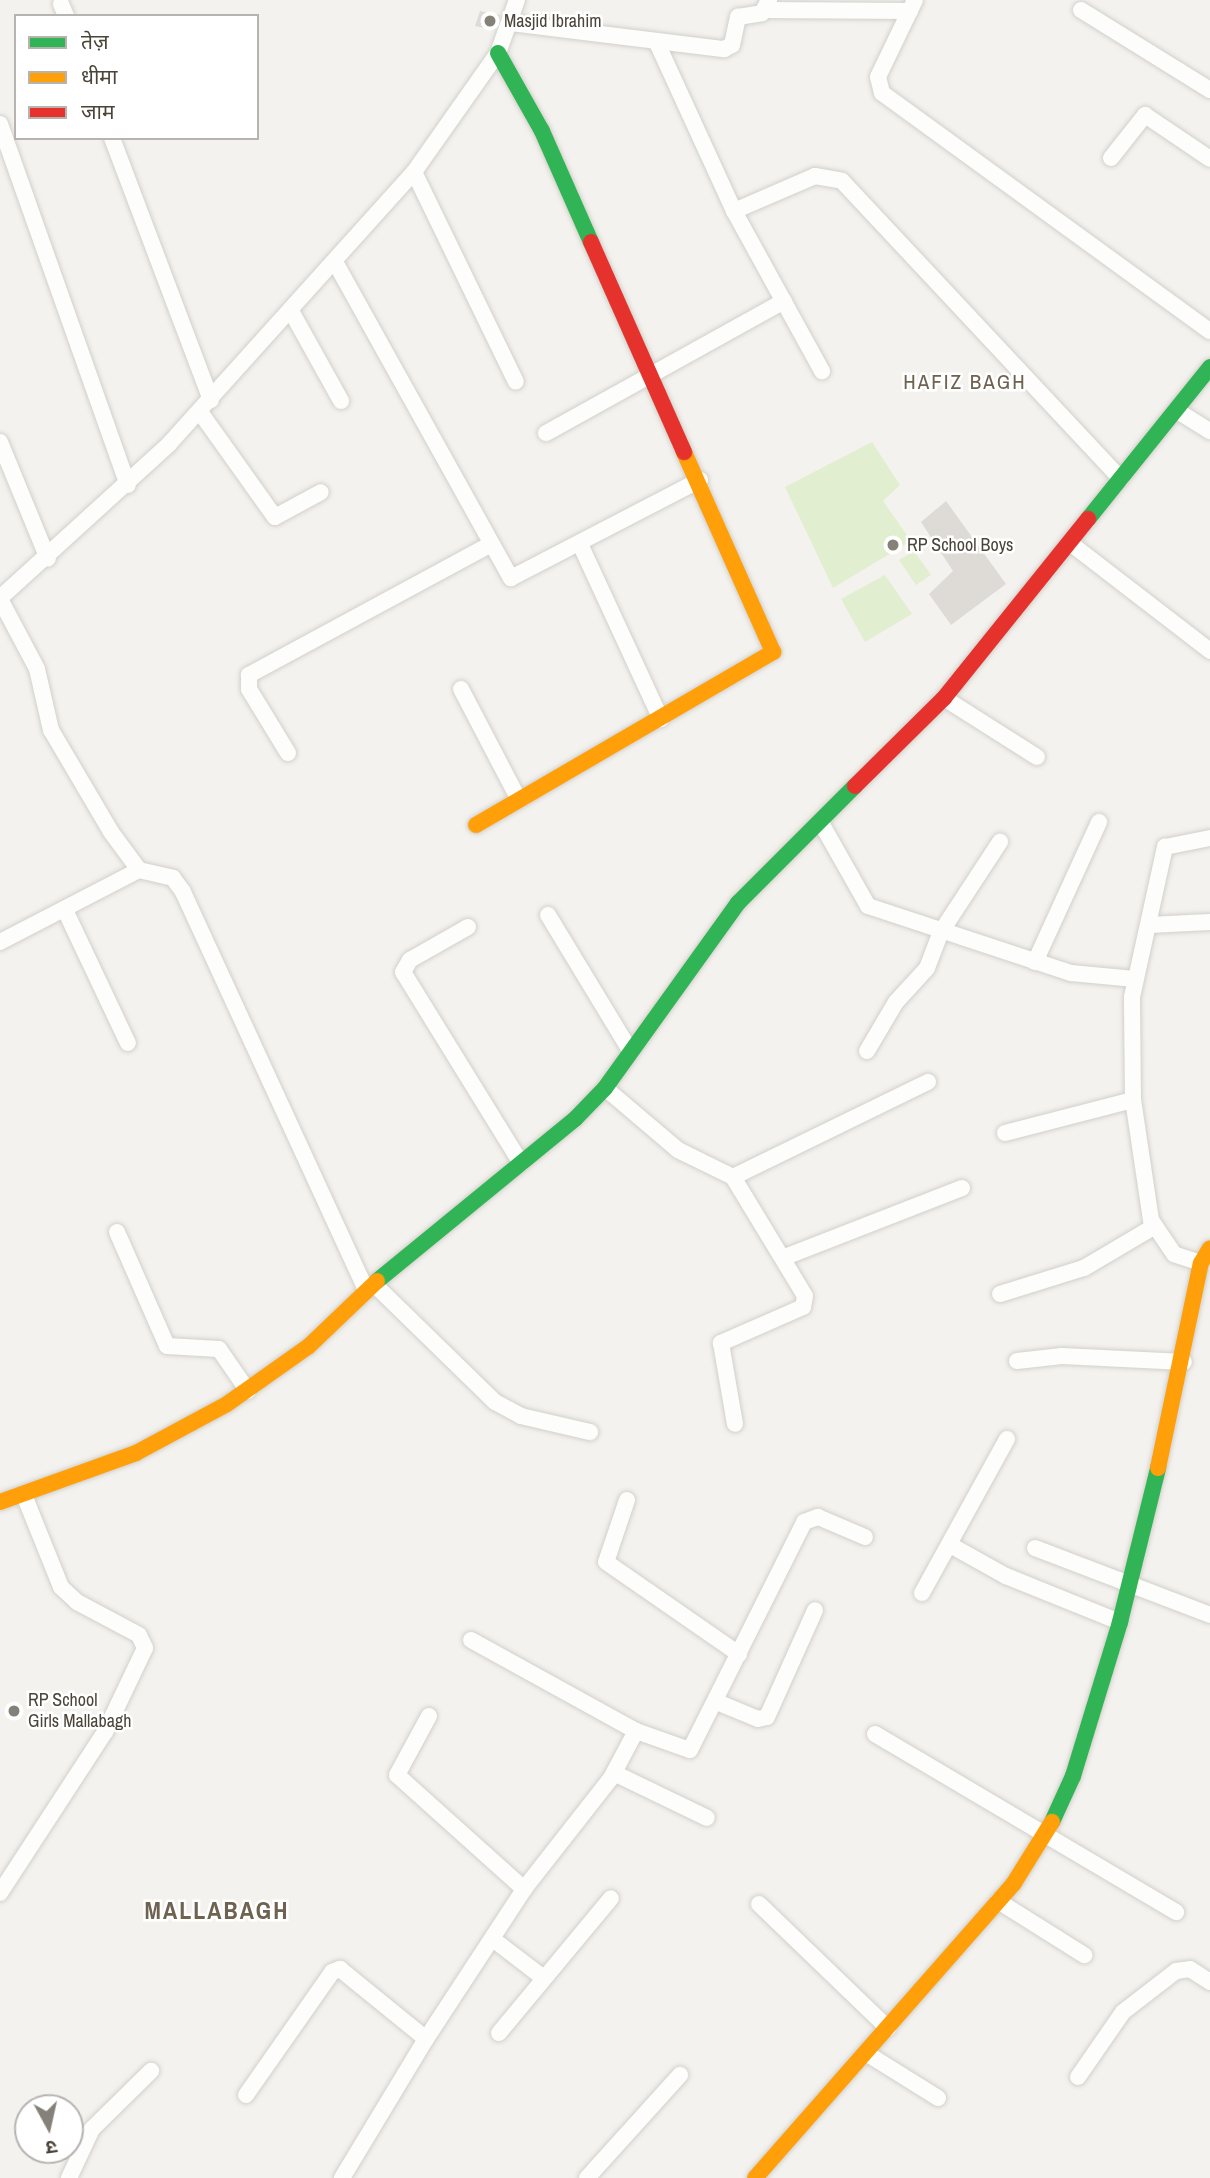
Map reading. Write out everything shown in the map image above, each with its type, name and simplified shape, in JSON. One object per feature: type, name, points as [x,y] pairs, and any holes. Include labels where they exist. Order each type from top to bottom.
[{"type":"street","points":[[139,870],[56,740],[37,669],[0,598],[48,559],[128,485],[205,406],[415,172],[498,52],[511,23],[517,0]]},
{"type":"street","points":[[511,23],[658,45],[729,48],[738,17],[768,5],[912,6],[878,77],[882,93],[1210,331]]},
{"type":"street","points":[[1081,10],[1210,90]]},
{"type":"street","points":[[658,45],[734,211],[822,371]]},
{"type":"street","points":[[476,825],[773,652],[700,480],[542,131],[498,52]]},
{"type":"street","points":[[1111,158],[1145,115],[1210,159]]},
{"type":"street","points":[[0,124],[128,485]]},
{"type":"street","points":[[113,140],[205,406],[275,517],[321,492]]},
{"type":"street","points":[[415,172],[516,382]]},
{"type":"street","points":[[734,211],[815,176],[842,181],[1121,480]]},
{"type":"street","points":[[335,262],[507,573],[517,578],[700,480]]},
{"type":"street","points":[[546,433],[653,377],[784,301]]},
{"type":"street","points":[[291,312],[341,401]]},
{"type":"street","points":[[0,1502],[136,1453],[248,1391],[309,1346],[370,1287],[521,1163],[605,1088],[738,903],[944,698],[1210,367]]},
{"type":"street","points":[[1176,410],[1210,431]]},
{"type":"street","points":[[0,442],[48,559]]},
{"type":"street","points":[[1070,543],[1210,652]]},
{"type":"street","points":[[288,753],[249,689],[249,676],[491,544]]},
{"type":"street","points":[[580,544],[661,719]]},
{"type":"street","points":[[460,689],[519,798]]},
{"type":"street","points":[[944,698],[1037,757]]},
{"type":"street","points":[[1035,962],[1099,822]]},
{"type":"street","points":[[821,823],[868,906],[1035,962],[1106,979],[1135,979]]},
{"type":"street","points":[[1201,1263],[1174,1254],[1155,1226],[1133,1100],[1135,979],[1165,847],[1210,838]]},
{"type":"street","points":[[867,1051],[896,1002],[927,968],[941,932],[1000,842]]},
{"type":"street","points":[[0,943],[139,870],[173,878],[183,892],[370,1287],[495,1402],[521,1416],[590,1432]]},
{"type":"street","points":[[65,911],[128,1043]]},
{"type":"street","points":[[548,915],[631,1052]]},
{"type":"street","points":[[1149,925],[1210,922]]},
{"type":"street","points":[[468,927],[410,960],[403,972],[521,1163]]},
{"type":"street","points":[[733,1177],[928,1082]]},
{"type":"street","points":[[605,1088],[678,1150],[733,1177],[785,1257],[805,1296],[803,1307],[719,1348],[735,1424]]},
{"type":"street","points":[[1005,1133],[1133,1100]]},
{"type":"street","points":[[785,1257],[962,1188]]},
{"type":"street","points":[[1000,1294],[1084,1268],[1155,1226]]},
{"type":"street","points":[[117,1232],[167,1346],[219,1349],[248,1391]]},
{"type":"street","points":[[755,2178],[999,1901],[1046,1835],[1073,1776],[1120,1622],[1184,1362],[1201,1263],[1210,1248]]},
{"type":"street","points":[[1017,1361],[1062,1356],[1184,1362]]},
{"type":"street","points":[[922,1593],[953,1546],[970,1502],[1007,1439]]},
{"type":"street","points":[[0,1893],[105,1732],[145,1648],[139,1635],[77,1602],[61,1587],[24,1495]]},
{"type":"street","points":[[627,1500],[606,1562],[739,1654]]},
{"type":"street","points":[[471,1640],[636,1731],[690,1750],[717,1702],[809,1517],[865,1537]]},
{"type":"street","points":[[953,1546],[1006,1576],[1120,1622]]},
{"type":"street","points":[[1035,1548],[1210,1615]]},
{"type":"street","points":[[717,1702],[758,1719],[767,1717],[815,1610]]},
{"type":"street","points":[[429,1716],[398,1768],[401,1782],[524,1889]]},
{"type":"street","points":[[342,2178],[426,2039],[494,1940],[524,1889],[614,1773],[636,1731]]},
{"type":"street","points":[[875,1734],[1176,1912]]},
{"type":"street","points":[[614,1773],[707,1818]]},
{"type":"street","points":[[499,2034],[541,1976],[611,1898]]},
{"type":"street","points":[[999,1901],[1084,1955]]},
{"type":"street","points":[[759,1903],[888,2028]]},
{"type":"street","points":[[494,1940],[541,1976]]},
{"type":"street","points":[[246,2095],[332,1972],[340,1969],[426,2039]]},
{"type":"street","points":[[1078,2077],[1123,2012],[1176,1971],[1190,1969],[1210,1982]]},
{"type":"street","points":[[866,2053],[938,2098]]},
{"type":"street","points":[[69,2178],[92,2129],[151,2071]]},
{"type":"street","points":[[587,2178],[680,2075]]},
{"type":"green space","points":[[872,442],[900,485],[883,501],[911,541],[833,588],[785,487]]},
{"type":"green space","points":[[914,551],[931,575],[916,585],[899,560]]},
{"type":"green space","points":[[885,575],[912,614],[865,642],[841,599]]},
{"type":"building","name":"Masjid Ibrahim","points":[[480,11],[500,15],[495,30],[475,26]]},
{"type":"building","points":[[946,501],[1006,584],[951,625],[929,594],[953,571],[921,522]]},
{"type":"traffic: fast","points":[[498,53],[542,131],[591,242]]},
{"type":"traffic: fast","points":[[1088,519],[1210,367]]},
{"type":"traffic: fast","points":[[377,1281],[575,1119],[605,1088],[738,903],[855,786]]},
{"type":"traffic: fast","points":[[1052,1822],[1073,1776],[1120,1622],[1158,1468]]},
{"type":"traffic: slow","points":[[476,825],[773,652],[684,452]]},
{"type":"traffic: slow","points":[[1158,1468],[1201,1263],[1210,1248]]},
{"type":"traffic: slow","points":[[0,1502],[136,1453],[227,1404],[309,1346],[377,1281]]},
{"type":"traffic: slow","points":[[755,2178],[1014,1883],[1052,1822]]},
{"type":"traffic: jam","points":[[591,242],[684,452]]},
{"type":"traffic: jam","points":[[855,786],[944,698],[1088,519]]},
{"type":"place","name":"Masjid Ibrahim","points":[[490,21]]},
{"type":"place","name":"RP School Boys","points":[[893,545]]},
{"type":"place","name":"RP School Girls Mallabagh","points":[[14,1711]]},
{"type":"district","name":"HAFIZ BAGH","points":[[965,382]]},
{"type":"district","name":"MALLABAGH","points":[[217,1911]]}]
